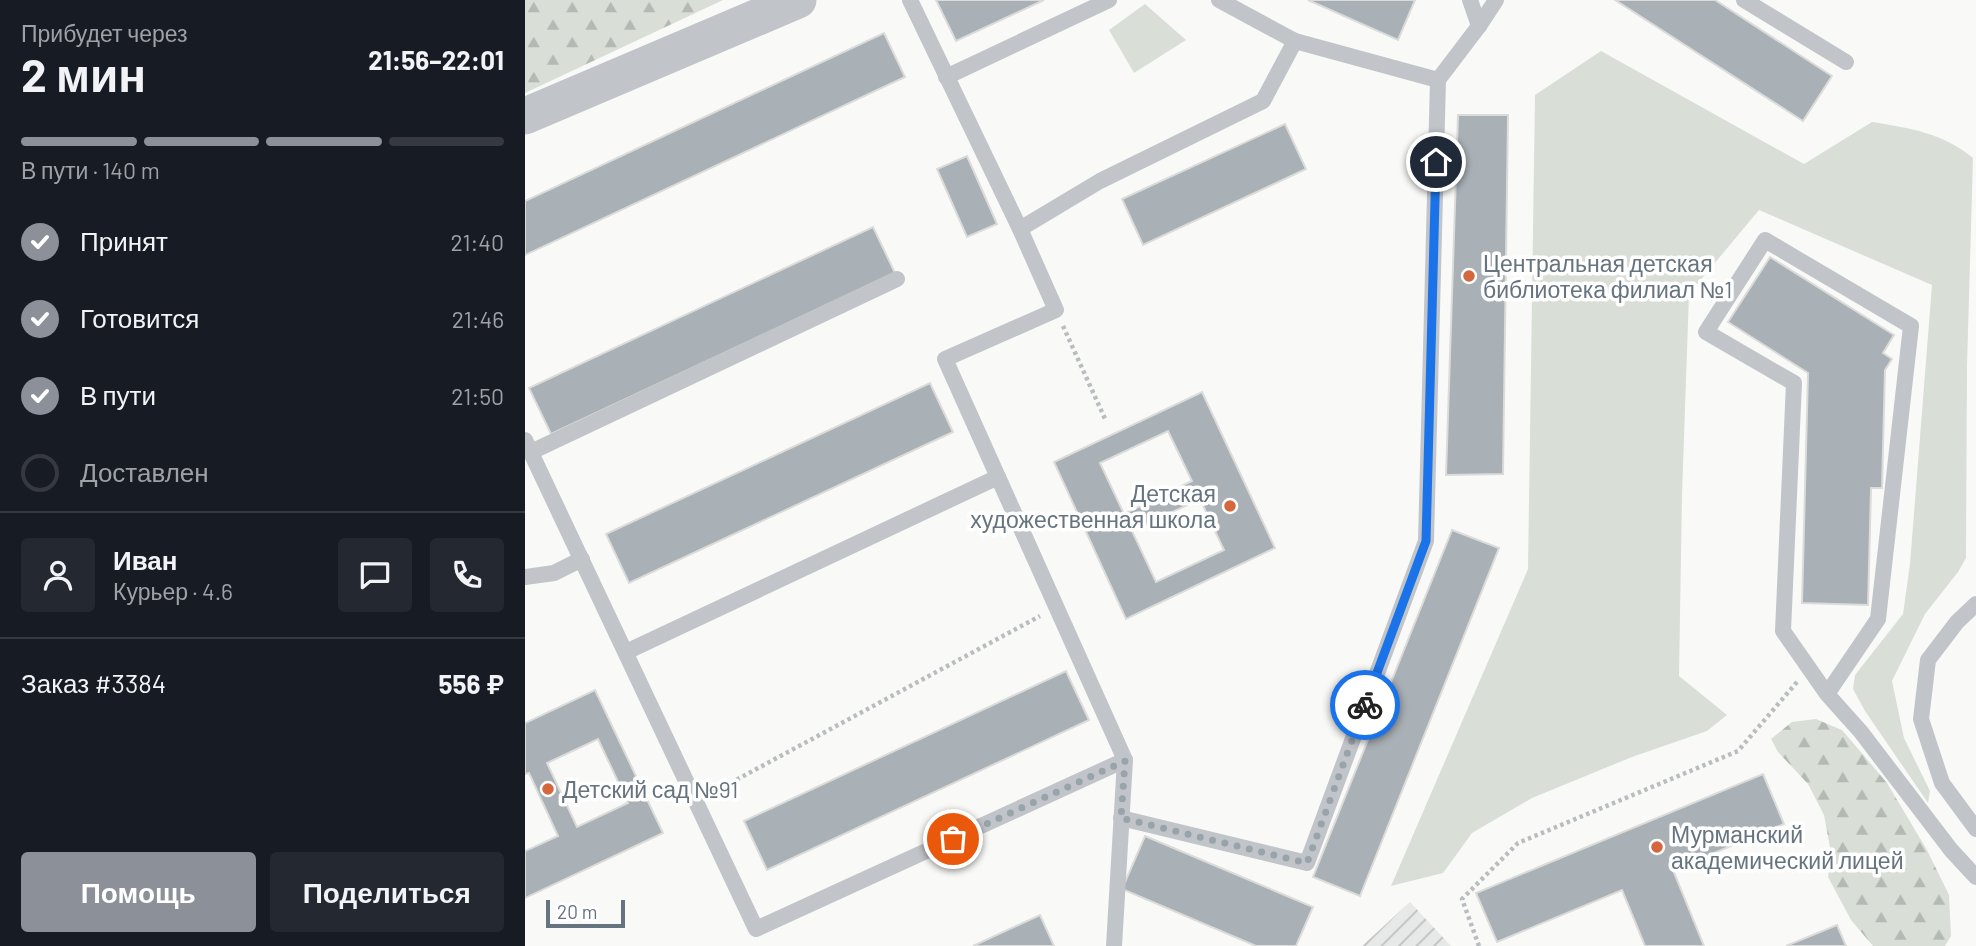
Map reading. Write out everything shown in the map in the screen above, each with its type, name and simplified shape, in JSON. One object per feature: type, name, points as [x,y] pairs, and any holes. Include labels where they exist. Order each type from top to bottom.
[{"type":"street","points":[[525,116],[798,0]]},
{"type":"lane","points":[[910,0],[1056,310],[945,359],[1125,761],[1114,946]]},
{"type":"lane","points":[[946,77],[1109,0]]},
{"type":"lane","points":[[1219,0],[1295,41],[1438,80]]},
{"type":"lane","points":[[1470,0],[1479,26]]},
{"type":"lane","points":[[1121,818],[1307,863],[1426,541],[1438,80],[1496,0]]},
{"type":"lane","points":[[1744,0],[1846,62]]},
{"type":"lane","points":[[1020,229],[1100,181],[1263,101],[1295,41]]},
{"type":"lane","points":[[1827,694],[1878,619],[1911,326],[1765,240],[1706,332],[1794,383],[1783,631],[1827,694],[1861,732],[1951,850],[1976,877]]},
{"type":"lane","points":[[897,279],[528,446],[756,929],[1125,761]]},
{"type":"lane","points":[[626,652],[998,477]]},
{"type":"lane","points":[[525,577],[554,573],[582,559]]},
{"type":"lane","points":[[1976,604],[1928,660],[1921,719],[1942,783],[1976,830]]},
{"type":"path","points":[[1056,310],[1106,421]]},
{"type":"path","points":[[696,801],[1056,607]]},
{"type":"path","points":[[1479,946],[1462,899],[1518,843],[1738,751],[1809,668]]},
{"type":"shaded area","points":[[1410,902],[1451,946],[1362,946]]},
{"type":"green space","points":[[525,0],[723,0],[525,93]]},
{"type":"green space","points":[[1145,4],[1186,40],[1134,73],[1109,30]]},
{"type":"green space","points":[[1601,51],[1804,164],[1872,122],[1913,129],[1938,137],[1973,158],[1967,366],[1966,558],[1925,614],[1892,681],[1904,738],[1930,791],[1928,803],[1853,689],[1855,675],[1903,614],[1910,564],[1932,285],[1759,210],[1689,294],[1679,676],[1727,715],[1707,731],[1632,757],[1532,798],[1472,833],[1443,873],[1391,886],[1528,569],[1535,95]]},
{"type":"green space","points":[[1816,719],[1842,730],[1860,751],[1887,783],[1927,850],[1949,895],[1951,936],[1945,946],[1873,946],[1851,920],[1828,877],[1831,853],[1824,815],[1808,784],[1778,752],[1771,739],[1792,722]]},
{"type":"building","points":[[936,0],[1044,0],[956,41]]},
{"type":"building","points":[[1308,0],[1415,0],[1398,40]]},
{"type":"building","points":[[1615,0],[1715,0],[1832,76],[1803,121]]},
{"type":"building","points":[[884,33],[905,77],[525,255],[525,201]]},
{"type":"building","points":[[1458,115],[1508,115],[1503,474],[1446,475]]},
{"type":"building","points":[[1285,124],[1306,169],[1143,245],[1122,199]]},
{"type":"building","points":[[967,156],[997,224],[967,237],[937,169]]},
{"type":"building","points":[[873,227],[895,273],[551,434],[529,388]]},
{"type":"building","points":[[1770,257],[1894,335],[1883,353],[1892,359],[1885,370],[1882,488],[1871,488],[1868,605],[1802,603],[1808,373],[1728,322]]},
{"type":"building","points":[[930,383],[953,432],[629,583],[606,534]]},
{"type":"building","name":"Детская художественная школа","points":[[1202,392],[1275,548],[1126,619],[1054,462]],"holes":[[[1168,431],[1192,481],[1124,514],[1100,463]],[[1200,499],[1224,550],[1156,582],[1132,531]]]},
{"type":"building","points":[[1452,530],[1499,548],[1360,896],[1313,877]]},
{"type":"building","points":[[1066,671],[1089,720],[767,870],[744,821]]},
{"type":"building","name":"Детский сад №91","points":[[595,690],[663,833],[525,898],[525,851],[558,836],[529,773],[525,774],[525,723]],"holes":[[[598,739],[628,803],[577,827],[547,763]]]},
{"type":"building","name":"Мурманский академический лицей","points":[[1763,774],[1784,824],[1673,870],[1704,946],[1645,946],[1622,890],[1497,942],[1476,893]]},
{"type":"building","points":[[1145,836],[1313,907],[1296,946],[1256,946],[1122,889]]},
{"type":"building","points":[[1040,915],[1054,946],[973,946]]},
{"type":"building","name":"Мурманский академический лицей","points":[[1837,925],[1846,946],[1786,946]]},
{"type":"way so far","points":[[953,839],[1125,761],[1121,818],[1307,863],[1365,705]]},
{"type":"place","name":"Центральная детская библиотека филиал №1","points":[[1469,276]]},
{"type":"place","name":"Детская художественная школа","points":[[1230,506]]},
{"type":"place","name":"Детский сад №91","points":[[548,789]]},
{"type":"place","name":"Мурманский академический лицей","points":[[1657,847]]},
{"type":"route","points":[[1365,705],[1426,541],[1436,162]]}]
